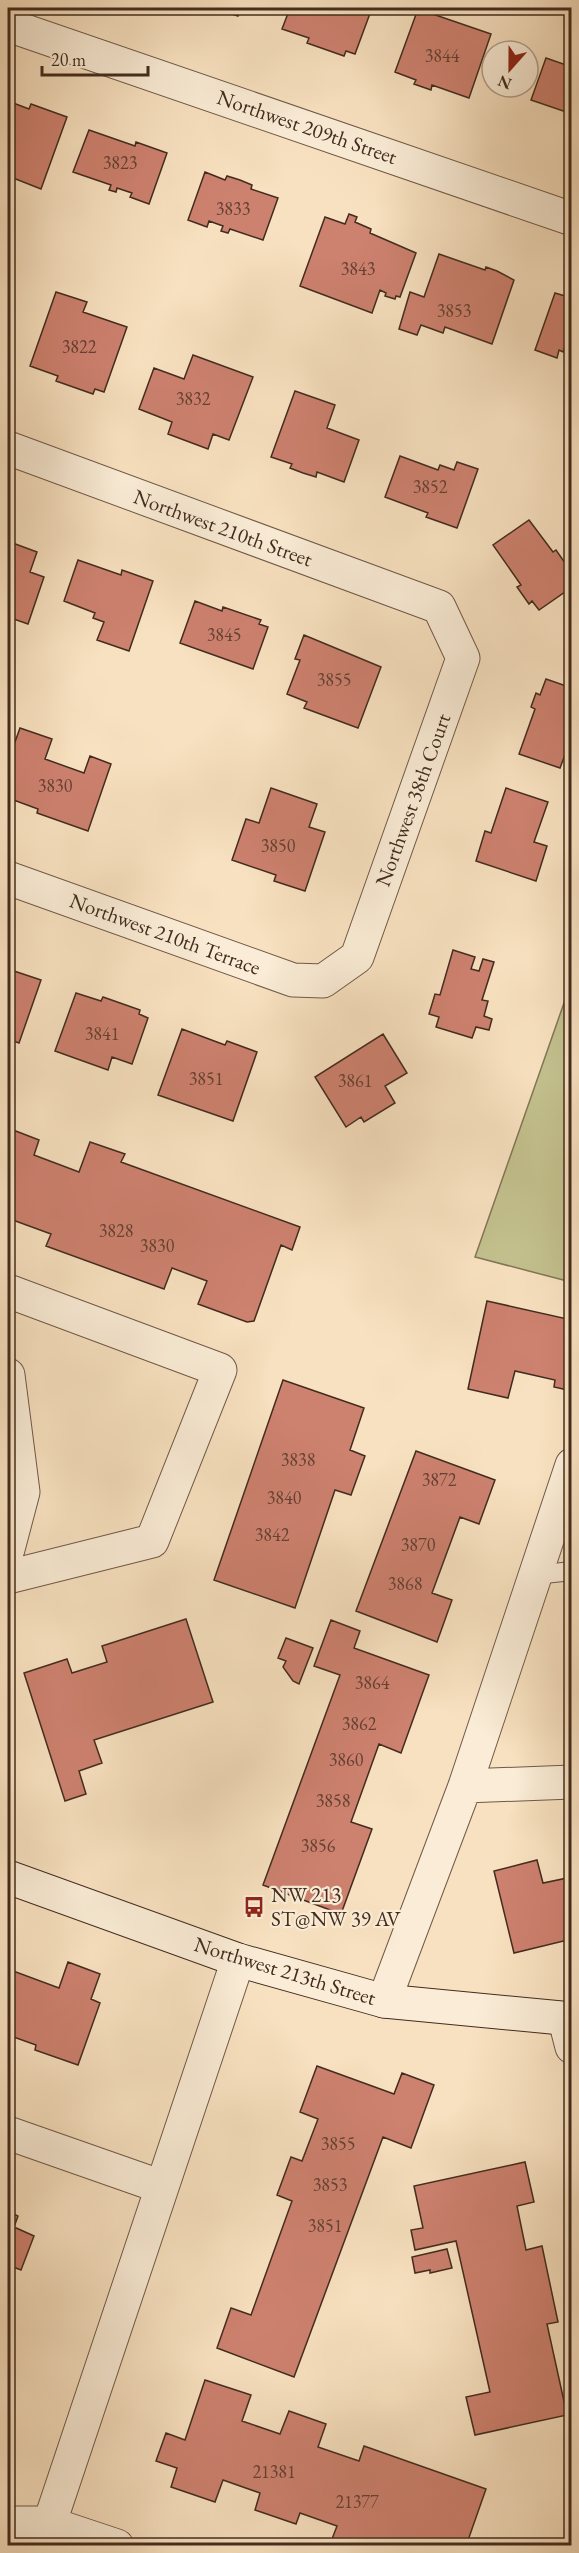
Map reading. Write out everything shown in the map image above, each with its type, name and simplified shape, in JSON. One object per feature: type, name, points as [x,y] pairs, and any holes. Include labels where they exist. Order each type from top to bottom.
[{"type":"street","name":"Northwest 209th Street","points":[[8,25],[572,219]]},
{"type":"street","name":"Northwest 210th Street","points":[[8,448],[439,607]]},
{"type":"street","name":"Northwest 38th Court","points":[[324,981],[357,957],[463,658],[439,607]]},
{"type":"street","name":"Northwest 210th Terrace","points":[[8,878],[293,980],[324,981]]},
{"type":"street","points":[[8,1291],[220,1370],[152,1541],[8,1577]]},
{"type":"street","points":[[8,1375],[23,1492],[8,1549]]},
{"type":"street","points":[[384,2001],[465,1786],[569,1479]]},
{"type":"street","points":[[465,1786],[572,1782]]},
{"type":"street","name":"Northwest 213th Street","points":[[8,1877],[238,1960],[384,2001],[569,2029]]},
{"type":"street","points":[[45,2534],[238,1960]]},
{"type":"street","points":[[8,2133],[162,2187]]},
{"type":"street","points":[[8,2523],[45,2534],[117,2546]]},
{"type":"lane","points":[[535,1575],[572,1571]]},
{"type":"shaded area","points":[[571,983],[571,1282],[475,1257]]},
{"type":"building","points":[[213,8],[241,8],[238,16]]},
{"type":"building","points":[[290,8],[372,8],[355,54],[346,51],[344,56],[307,43],[309,38],[282,29]]},
{"type":"building","points":[[418,9],[491,34],[489,39],[480,39],[480,66],[469,98],[432,85],[431,90],[414,84],[416,80],[395,72]]},
{"type":"building","points":[[546,58],[572,67],[572,114],[531,100],[540,99],[540,75]]},
{"type":"building","points":[[8,101],[29,109],[31,104],[67,117],[41,189],[8,176]]},
{"type":"building","points":[[89,130],[135,146],[136,142],[167,153],[149,204],[130,197],[132,193],[117,188],[116,192],[109,190],[111,185],[73,172]]},
{"type":"building","points":[[205,172],[225,180],[227,176],[240,180],[252,185],[251,189],[278,198],[263,240],[230,229],[228,233],[221,231],[223,226],[209,221],[207,227],[188,220]]},
{"type":"building","points":[[349,214],[357,217],[355,222],[371,229],[370,233],[416,253],[400,297],[396,296],[395,299],[385,296],[386,293],[380,290],[372,313],[300,286],[325,217],[345,224]]},
{"type":"building","points":[[439,254],[485,270],[486,267],[514,280],[492,344],[445,327],[443,333],[421,325],[417,335],[399,329],[410,292],[424,297]]},
{"type":"building","points":[[56,292],[87,302],[83,312],[127,327],[104,392],[95,389],[93,394],[56,381],[58,376],[30,366]]},
{"type":"building","points":[[555,293],[572,298],[572,352],[559,350],[557,358],[535,350]]},
{"type":"building","points":[[193,355],[253,377],[229,440],[213,434],[208,449],[168,434],[172,422],[139,409],[154,368],[184,379]]},
{"type":"building","points":[[295,391],[335,405],[327,428],[359,440],[344,482],[317,472],[316,477],[303,473],[290,468],[292,464],[271,457]]},
{"type":"building","points":[[400,456],[438,470],[440,465],[454,470],[457,462],[478,469],[457,528],[426,517],[428,513],[385,497]]},
{"type":"building","points":[[529,520],[553,552],[556,550],[565,563],[572,558],[572,587],[539,610],[532,601],[529,604],[517,587],[521,585],[493,545]]},
{"type":"building","points":[[8,535],[12,537],[10,542],[37,552],[30,572],[44,577],[28,624],[8,617]]},
{"type":"building","points":[[78,560],[121,575],[122,570],[153,581],[129,651],[97,640],[104,622],[93,618],[95,613],[64,601]]},
{"type":"building","points":[[195,601],[222,611],[223,607],[261,620],[259,624],[268,627],[253,669],[180,643]]},
{"type":"building","points":[[304,635],[381,667],[358,728],[304,708],[307,702],[287,694],[300,660],[295,659]]},
{"type":"building","points":[[546,679],[572,688],[572,748],[568,747],[560,768],[519,754],[535,709],[531,707],[536,693],[540,695]]},
{"type":"building","points":[[20,728],[52,739],[45,759],[84,773],[90,756],[111,764],[88,831],[37,813],[38,809],[8,798],[8,752],[11,753]]},
{"type":"building","points":[[271,788],[317,804],[309,827],[325,832],[305,891],[274,881],[276,875],[232,860],[246,819],[259,823]]},
{"type":"building","points":[[506,788],[548,802],[534,842],[547,846],[536,881],[476,861],[485,831],[491,833]]},
{"type":"building","points":[[453,950],[475,957],[471,969],[479,971],[483,959],[494,962],[482,1000],[488,1001],[484,1016],[492,1019],[489,1030],[476,1027],[472,1038],[436,1027],[439,1017],[429,1014],[435,994],[440,995]]},
{"type":"building","points":[[8,969],[41,980],[19,1043],[8,1039]]},
{"type":"building","points":[[76,993],[101,1001],[103,997],[140,1010],[139,1014],[148,1018],[132,1064],[112,1057],[108,1070],[55,1051]]},
{"type":"building","points":[[182,1029],[225,1045],[227,1041],[257,1052],[233,1121],[158,1095]]},
{"type":"building","points":[[383,1034],[407,1073],[385,1086],[395,1103],[364,1122],[361,1117],[346,1127],[315,1077]]},
{"type":"building","points":[[8,1128],[39,1140],[34,1155],[79,1172],[90,1142],[125,1154],[121,1162],[300,1227],[292,1250],[281,1245],[254,1321],[247,1322],[198,1304],[207,1281],[172,1268],[164,1289],[46,1246],[51,1234],[10,1219],[8,1225]]},
{"type":"building","points":[[487,1301],[572,1320],[572,1391],[554,1387],[555,1380],[515,1371],[508,1398],[468,1389]]},
{"type":"building","points":[[283,1380],[364,1408],[350,1450],[365,1456],[351,1495],[335,1490],[295,1608],[214,1580]]},
{"type":"building","points":[[416,1451],[495,1480],[479,1524],[460,1517],[432,1593],[452,1600],[437,1642],[356,1611]]},
{"type":"building","points":[[186,1619],[213,1702],[94,1740],[102,1763],[79,1771],[86,1794],[65,1801],[24,1673],[67,1659],[72,1673],[107,1662],[102,1646]]},
{"type":"building","points":[[331,1620],[360,1631],[354,1648],[429,1675],[401,1753],[379,1744],[351,1822],[372,1829],[341,1914],[263,1885],[340,1675],[314,1666]]},
{"type":"building","points":[[286,1638],[313,1648],[299,1684],[293,1681],[283,1667],[286,1661],[278,1658]]},
{"type":"building","points":[[537,1860],[543,1883],[572,1877],[572,1939],[514,1953],[494,1871]]},
{"type":"building","points":[[68,1962],[100,1974],[91,1999],[100,2003],[78,2065],[35,2050],[36,2045],[8,2035],[8,1969],[59,1988]]},
{"type":"building","points":[[317,2066],[394,2094],[402,2073],[434,2085],[411,2148],[383,2137],[294,2377],[217,2348],[231,2308],[251,2315],[292,2201],[277,2195],[291,2157],[302,2161],[318,2119],[300,2112]]},
{"type":"building","points":[[525,2162],[534,2202],[517,2206],[526,2250],[542,2246],[558,2322],[547,2324],[567,2415],[475,2435],[466,2397],[490,2392],[456,2241],[415,2250],[411,2230],[423,2228],[414,2186]]},
{"type":"building","points":[[8,2211],[18,2216],[14,2227],[34,2236],[21,2270],[8,2265]]},
{"type":"building","points":[[447,2249],[452,2268],[430,2273],[430,2270],[415,2273],[412,2257]]},
{"type":"building","points":[[205,2380],[251,2395],[242,2421],[280,2434],[289,2411],[326,2424],[318,2447],[359,2461],[364,2446],[486,2489],[466,2546],[351,2546],[332,2539],[337,2526],[300,2513],[296,2524],[255,2510],[260,2493],[223,2480],[215,2502],[171,2487],[177,2468],[156,2461],[166,2433],[185,2440]]},
{"type":"place","name":"NW 213 ST@NW 39 AV","points":[[254,1907]]}]
